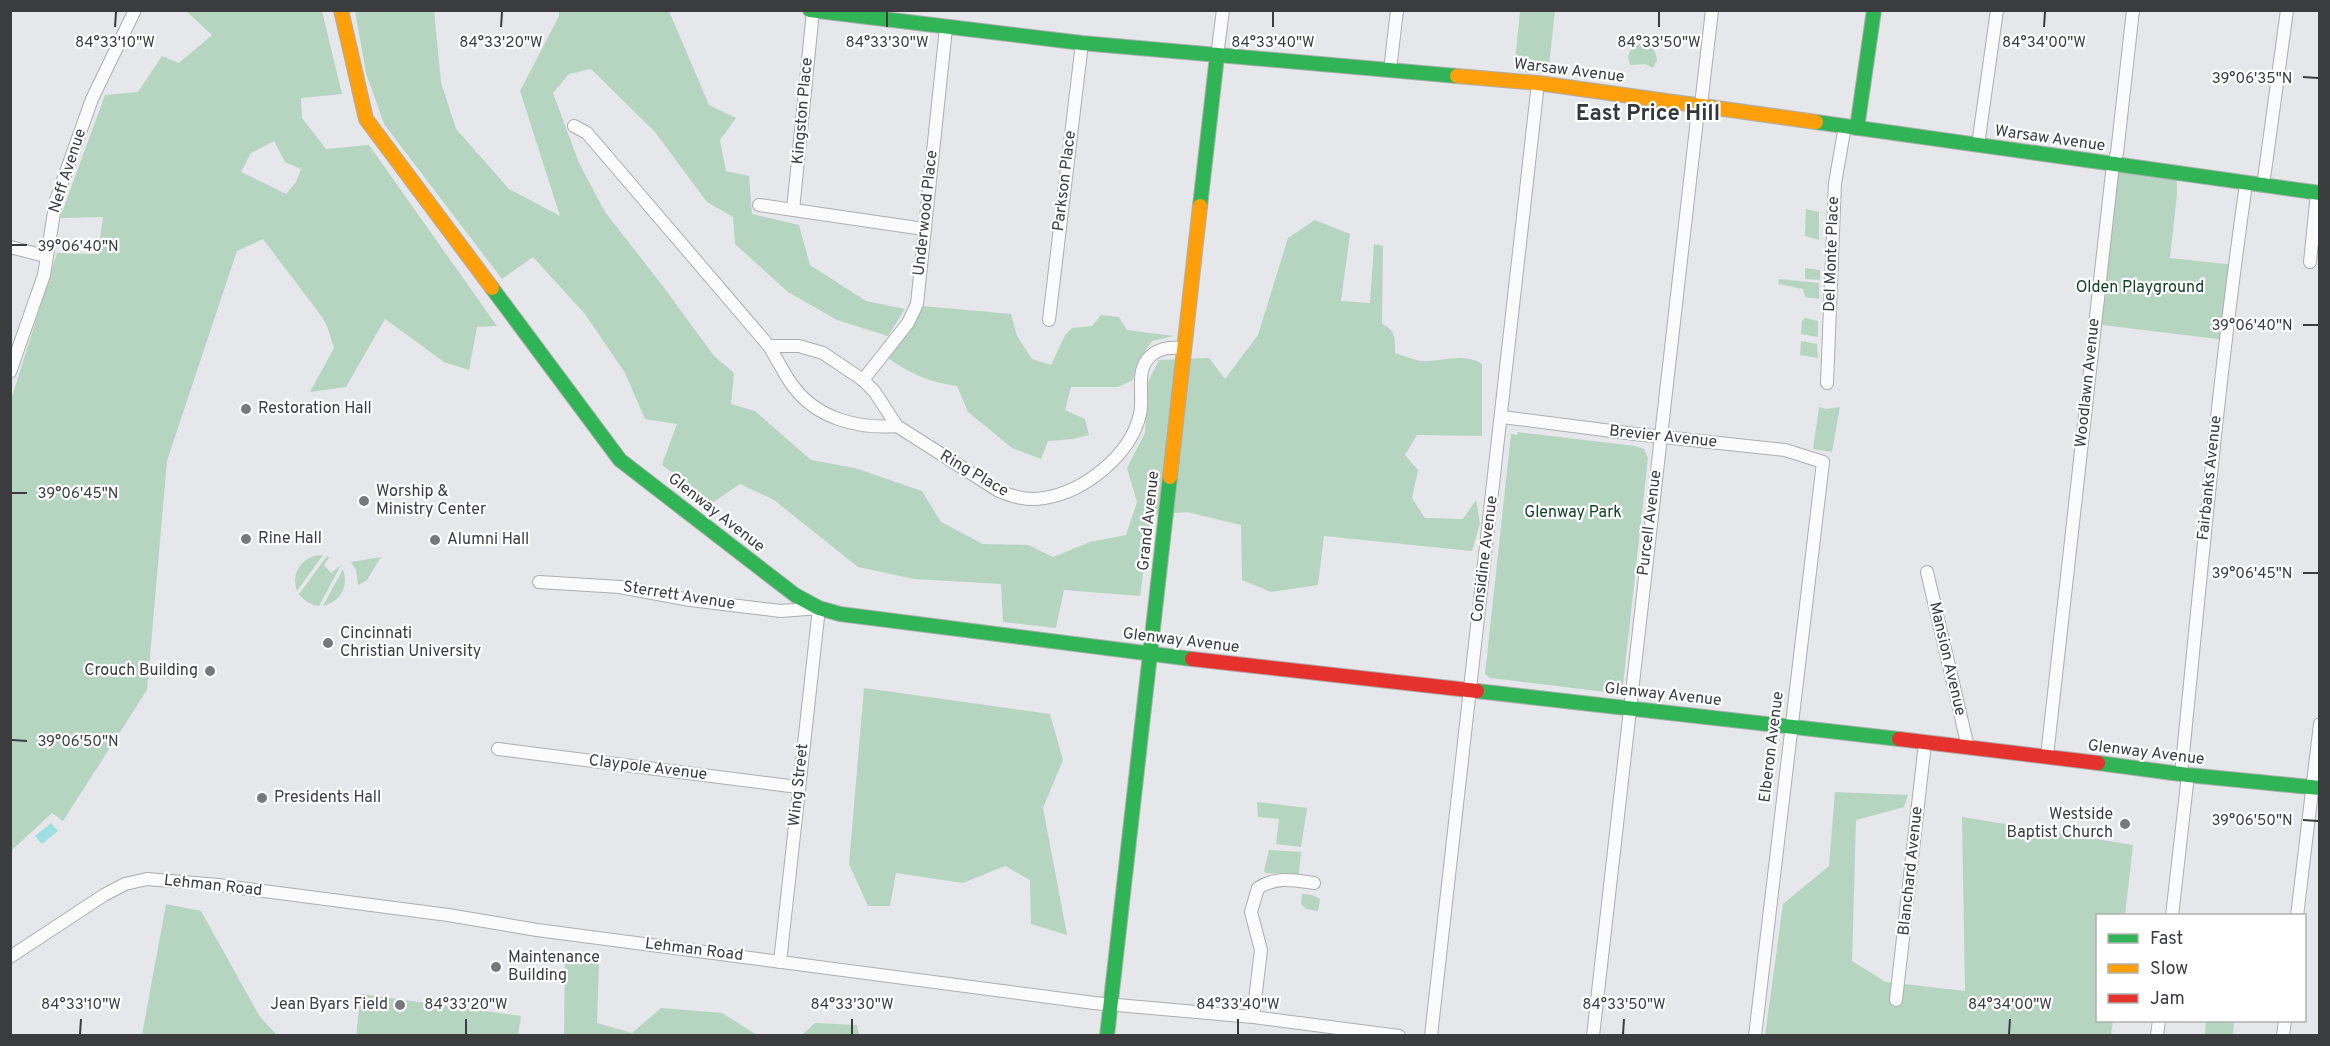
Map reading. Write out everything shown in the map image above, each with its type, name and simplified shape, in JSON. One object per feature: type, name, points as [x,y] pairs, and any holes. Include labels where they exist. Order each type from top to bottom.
[{"type":"main road","name":"Glenway Avenue","points":[[341,10],[366,119],[620,460],[795,595],[819,608],[852,616],[1150,654],[1791,726],[2047,756],[2184,775],[2316,788]]},
{"type":"main road","points":[[1851,127],[1874,10]]},
{"type":"main road","name":"Warsaw Avenue","points":[[812,11],[1082,43],[1538,83],[2318,193]]},
{"type":"main road","name":"Grand Avenue","points":[[1107,1035],[1217,56]]},
{"type":"street","name":"Neff Avenue","points":[[10,372],[44,275],[45,256],[56,200],[92,99],[135,10]]},
{"type":"street","name":"Grand Avenue","points":[[1217,56],[1223,10]]},
{"type":"street","points":[[1390,70],[1396,10]]},
{"type":"street","name":"Purcell Avenue","points":[[1593,1035],[1660,437],[1712,10]]},
{"type":"street","points":[[1978,145],[1997,10]]},
{"type":"street","name":"Woodlawn Avenue","points":[[2047,756],[2113,164],[2118,153],[2133,10]]},
{"type":"street","points":[[2263,186],[2287,10]]},
{"type":"street","name":"Kingston Place","points":[[793,210],[812,11]]},
{"type":"street","name":"Underwood Place","points":[[863,380],[913,315],[917,304],[946,28]]},
{"type":"street","name":"Parkson Place","points":[[1048,320],[1082,43]]},
{"type":"street","name":"Considine Avenue","points":[[1431,1035],[1538,83]]},
{"type":"street","points":[[574,126],[587,133],[769,346],[792,385],[815,407],[852,424],[867,427],[897,426]]},
{"type":"street","name":"Del Monte Place","points":[[1827,383],[1835,183],[1851,127]]},
{"type":"street","name":"Fairbanks Avenue","points":[[2172,914],[2208,496],[2246,184]]},
{"type":"street","points":[[2310,262],[2318,193]]},
{"type":"street","points":[[759,205],[924,229]]},
{"type":"street","points":[[10,246],[45,256]]},
{"type":"street","name":"Ring Place","points":[[769,346],[784,345],[823,353],[863,380],[884,403],[897,426],[999,491],[1027,499],[1057,495],[1092,477],[1104,468],[1127,442],[1140,415],[1141,378],[1146,360],[1164,349],[1185,348]]},
{"type":"street","name":"Brevier Avenue","points":[[1502,417],[1785,450],[1823,462]]},
{"type":"street","name":"Elberon Avenue","points":[[1755,1035],[1823,462]]},
{"type":"street","name":"Mansion Avenue","points":[[1927,572],[1968,747]]},
{"type":"street","name":"Sterrett Avenue","points":[[539,582],[620,587],[690,600],[781,611],[819,608]]},
{"type":"street","name":"Wing Street","points":[[780,962],[819,608]]},
{"type":"street","points":[[2297,914],[2316,788],[2319,724]]},
{"type":"street","name":"Blanchard Avenue","points":[[1896,1000],[1925,743]]},
{"type":"street","name":"Claypole Avenue","points":[[498,749],[798,787]]},
{"type":"street","points":[[1253,1017],[1261,950],[1251,912],[1258,888],[1281,878],[1314,883]]},
{"type":"street","name":"Lehman Road","points":[[10,957],[104,895],[124,884],[147,879],[218,885],[448,915],[537,930],[1110,1004],[1253,1017],[1399,1035]]},
{"type":"green space","points":[[186,11],[322,11],[342,94],[301,98],[302,118],[326,149],[369,145],[497,326],[477,327],[469,370],[444,362],[385,319],[346,387],[310,392],[334,348],[327,326],[263,239],[237,251],[167,461],[147,690],[63,821],[52,813],[11,851],[11,400],[57,253],[98,254],[103,217],[60,218],[105,95],[138,92],[162,56],[179,63],[212,35]],"holes":[[[274,141],[285,162],[301,169],[296,182],[286,194],[241,172],[251,153]]]},
{"type":"green space","points":[[355,11],[434,11],[441,82],[456,129],[509,189],[560,216],[520,91],[559,16],[559,11],[669,11],[709,105],[736,118],[720,140],[726,171],[749,176],[752,214],[799,225],[810,265],[866,301],[905,309],[888,336],[837,320],[788,292],[735,244],[733,217],[707,202],[655,132],[591,69],[569,74],[553,93],[579,163],[605,212],[714,356],[734,373],[731,404],[755,411],[811,460],[855,468],[922,491],[941,522],[983,544],[1028,545],[1053,557],[1090,542],[1126,535],[1137,502],[1127,468],[1145,433],[1148,382],[1159,360],[1209,358],[1225,379],[1258,335],[1288,238],[1315,220],[1350,234],[1341,301],[1370,303],[1374,244],[1383,246],[1382,324],[1392,332],[1395,340],[1395,353],[1422,361],[1460,358],[1475,360],[1482,364],[1482,436],[1417,435],[1405,455],[1418,470],[1412,498],[1425,518],[1463,519],[1476,500],[1480,523],[1472,551],[1324,536],[1318,585],[1271,592],[1242,580],[1241,525],[1187,512],[1151,515],[1140,596],[1064,590],[1056,628],[1003,622],[1001,584],[914,579],[858,567],[774,500],[740,484],[712,503],[662,465],[677,424],[645,419],[625,373],[585,314],[533,257],[502,279],[384,124],[366,73]]},
{"type":"green space","points":[[1505,11],[1555,11],[1548,74],[1514,71],[1520,12]]},
{"type":"green space","points":[[1639,44],[1649,46],[1654,50],[1657,60],[1653,68],[1645,64],[1630,65],[1628,57],[1630,51]]},
{"type":"green space","name":"Olden Playground","points":[[2113,164],[2177,174],[2170,258],[2235,265],[2226,340],[2094,324]]},
{"type":"green space","points":[[1806,209],[1819,212],[1819,240],[1805,236]]},
{"type":"green space","points":[[1805,268],[1820,270],[1820,280],[1805,279]]},
{"type":"green space","points":[[1779,279],[1819,283],[1819,299],[1805,297],[1803,289],[1778,284]]},
{"type":"green space","points":[[923,306],[1011,314],[1017,336],[1032,359],[1051,365],[1065,335],[1072,328],[1092,326],[1101,315],[1119,317],[1127,330],[1174,336],[1152,341],[1137,363],[1133,380],[1118,387],[1071,387],[1065,410],[1085,419],[1089,435],[1048,441],[1041,459],[1012,448],[968,412],[957,386],[921,376],[888,358]]},
{"type":"green space","points":[[1805,318],[1818,321],[1818,337],[1801,334],[1802,321]]},
{"type":"green space","points":[[1801,341],[1817,344],[1818,358],[1800,355]]},
{"type":"green space","points":[[1819,407],[1827,409],[1840,407],[1832,452],[1813,449]]},
{"type":"green space","name":"Glenway Park","points":[[1517,432],[1635,446],[1644,449],[1648,458],[1622,694],[1490,678],[1485,674],[1511,434],[1518,435]]},
{"type":"green space","points":[[323,555],[297,591],[295,577],[300,566],[310,558]]},
{"type":"green space","points":[[327,556],[329,558],[324,565],[331,573],[341,565],[319,606],[310,604],[299,594]]},
{"type":"green space","points":[[381,557],[367,580],[358,585],[356,570],[351,562]]},
{"type":"green space","points":[[343,569],[345,582],[342,592],[335,601],[323,606]]},
{"type":"green space","points":[[864,688],[1050,714],[1063,760],[1043,808],[1067,935],[1031,924],[1030,880],[1005,866],[963,883],[896,873],[890,906],[868,906],[849,864]]},
{"type":"green space","points":[[1835,792],[1908,795],[1904,807],[1856,820],[1852,961],[1886,982],[1965,991],[1962,817],[2133,845],[2125,914],[2096,914],[2096,1022],[2113,1022],[2111,1035],[1765,1036],[1783,904],[1829,866]]},
{"type":"green space","points":[[1257,802],[1307,808],[1301,847],[1276,844],[1279,819],[1258,817]]},
{"type":"green space","points":[[1269,850],[1301,852],[1299,874],[1266,873],[1264,871]]},
{"type":"green space","points":[[1302,894],[1320,899],[1318,911],[1306,909],[1301,904]]},
{"type":"green space","points":[[166,904],[201,911],[260,1017],[277,1035],[142,1035]]},
{"type":"green space","points":[[565,959],[599,963],[597,1023],[632,1033],[661,1008],[722,1013],[757,1035],[564,1035]]},
{"type":"green space","name":"Jean Byars Field","points":[[361,994],[521,1016],[518,1035],[356,1035]]},
{"type":"green space","points":[[2206,1022],[2234,1022],[2233,1035],[2205,1035]]},
{"type":"green space","points":[[815,1023],[857,1025],[859,1035],[802,1035]]},
{"type":"water","points":[[51,823],[58,831],[42,844],[35,836]]},
{"type":"traffic: fast","points":[[810,10],[1082,43],[1457,76]]},
{"type":"traffic: fast","points":[[1857,128],[1874,10]]},
{"type":"traffic: fast","points":[[1200,206],[1217,56]]},
{"type":"traffic: fast","points":[[1816,122],[2320,193]]},
{"type":"traffic: fast","points":[[492,288],[620,460],[795,595],[819,608],[840,614],[1192,659]]},
{"type":"traffic: fast","points":[[1107,1036],[1170,477]]},
{"type":"traffic: fast","points":[[1477,691],[1899,739]]},
{"type":"traffic: fast","points":[[2098,763],[2188,775],[2320,788]]},
{"type":"traffic: slow","points":[[341,10],[366,119],[492,288]]},
{"type":"traffic: slow","points":[[1457,76],[1538,83],[1816,122]]},
{"type":"traffic: slow","points":[[1170,477],[1200,206]]},
{"type":"traffic: jam","points":[[1192,659],[1477,691]]},
{"type":"traffic: jam","points":[[1899,739],[2098,763]]},
{"type":"place","name":"Restoration Hall","points":[[246,409]]},
{"type":"place","name":"Worship & Ministry Center","points":[[364,501]]},
{"type":"place","name":"Rine Hall","points":[[246,539]]},
{"type":"place","name":"Alumni Hall","points":[[435,540]]},
{"type":"place","name":"Cincinnati Christian University","points":[[328,643]]},
{"type":"place","name":"Crouch Building","points":[[210,671]]},
{"type":"place","name":"Presidents Hall","points":[[262,798]]},
{"type":"place","name":"Westside Baptist Church","points":[[2125,824]]},
{"type":"place","name":"Maintenance Building","points":[[496,967]]},
{"type":"place","name":"Jean Byars Field","points":[[400,1005]]},
{"type":"district","name":"East Price Hill","points":[[1648,114]]}]
